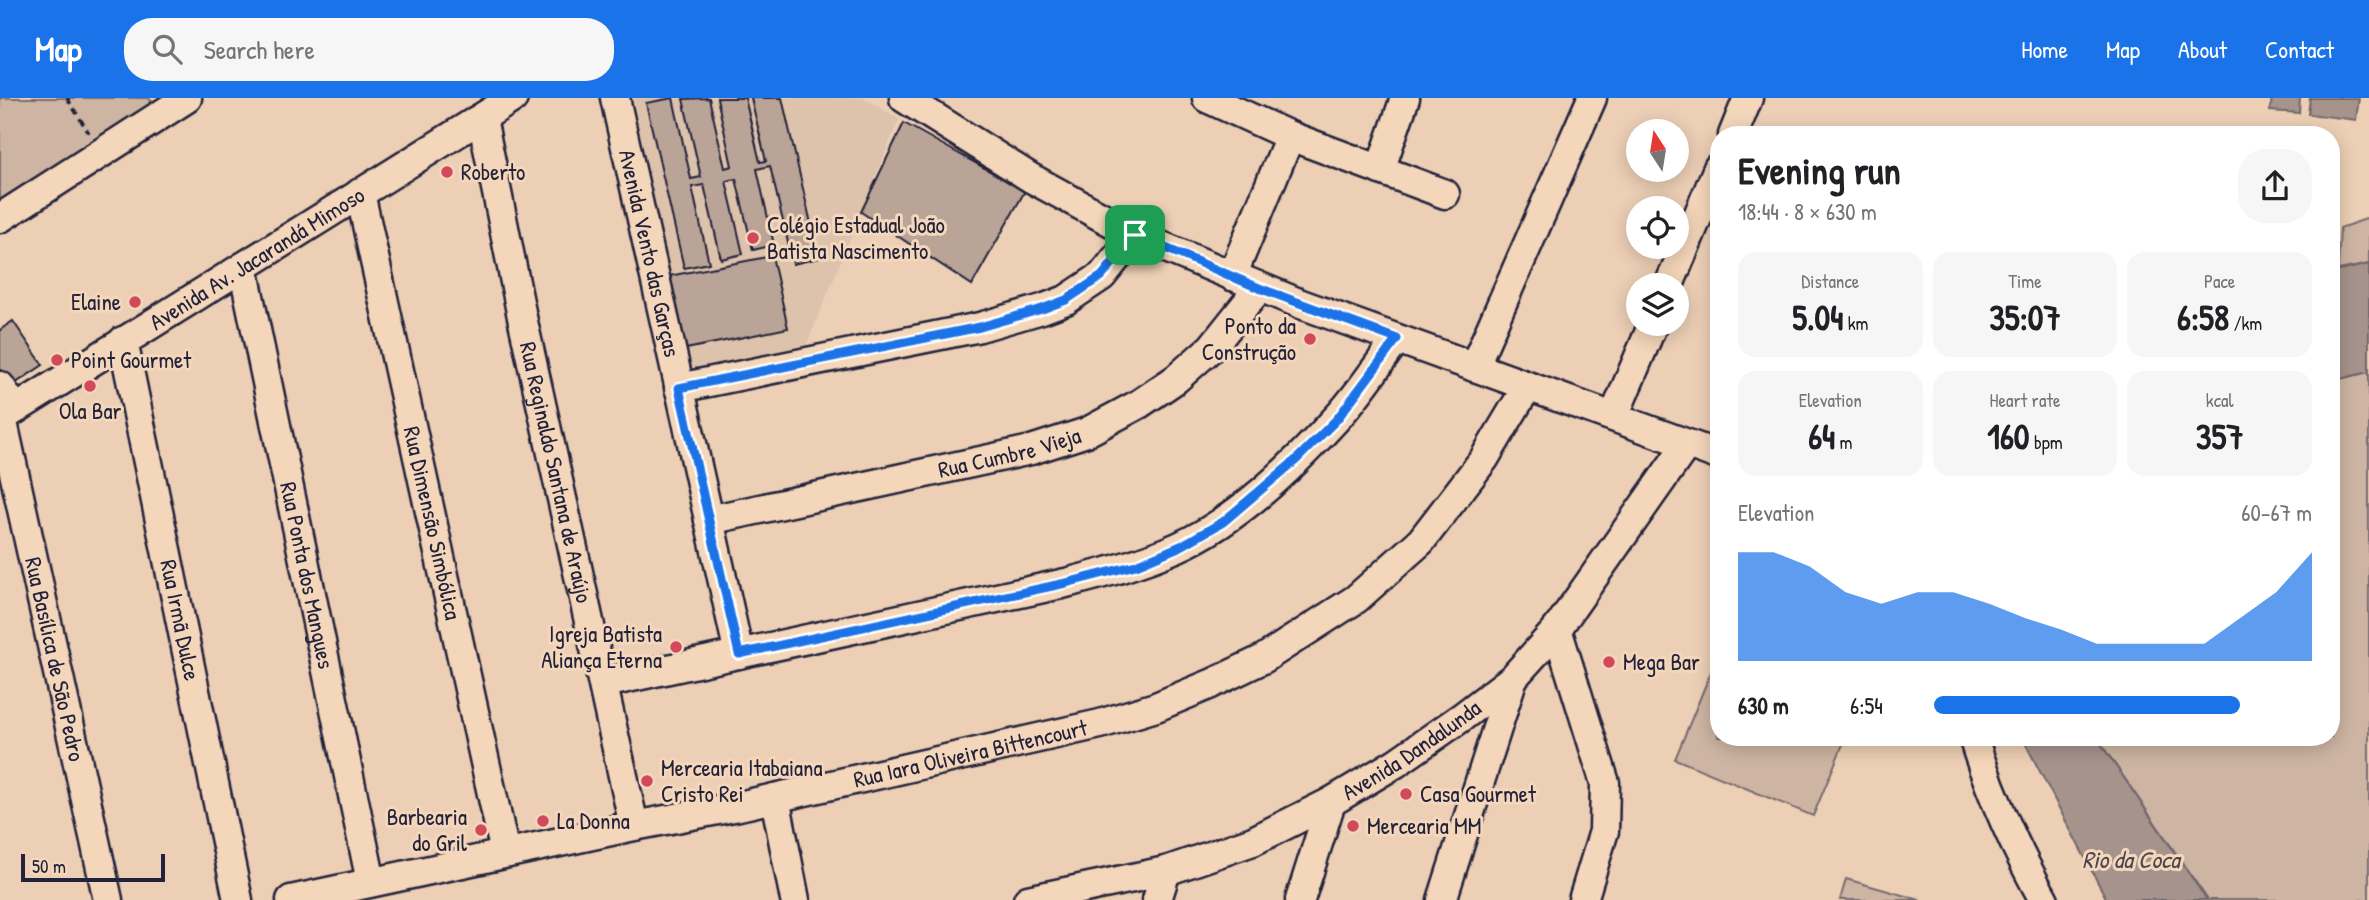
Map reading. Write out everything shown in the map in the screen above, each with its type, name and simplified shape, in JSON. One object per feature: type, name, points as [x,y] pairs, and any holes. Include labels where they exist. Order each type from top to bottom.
[{"type":"street","points":[[0,218],[187,98]]},
{"type":"street","name":"Avenida Av. Jacarandá Mimoso","points":[[4,408],[123,341],[513,98]]},
{"type":"street","name":"Avenida Vento das Garças","points":[[615,98],[739,654]]},
{"type":"street","points":[[1207,98],[1290,136],[1445,194]]},
{"type":"street","points":[[1380,170],[1405,98]]},
{"type":"street","points":[[1474,367],[1592,98]]},
{"type":"street","points":[[1737,126],[1748,98]]},
{"type":"street","points":[[920,103],[1035,181],[1135,235],[1259,288],[1710,452]]},
{"type":"street","name":"Rua Reginaldo Santana de Araújo","points":[[482,118],[522,317],[634,826]]},
{"type":"street","points":[[1232,276],[1290,136]]},
{"type":"street","points":[[1674,273],[1710,187]]},
{"type":"street","name":"Rua Dimensão Simbólica","points":[[360,194],[505,853]]},
{"type":"street","points":[[679,388],[980,327],[1042,309],[1066,300],[1102,276],[1135,235]]},
{"type":"street","name":"Rua Ponta dos Mangues","points":[[243,267],[371,882]]},
{"type":"street","name":"Rua Cumbre Vieja","points":[[709,520],[1031,450],[1087,432],[1139,404],[1177,379],[1212,347],[1259,288]]},
{"type":"street","points":[[1614,416],[1648,336]]},
{"type":"street","points":[[604,683],[1066,583],[1136,565],[1181,546],[1223,522],[1296,460],[1337,419],[1397,339]]},
{"type":"street","name":"Rua Irmã Dulce","points":[[123,341],[238,900]]},
{"type":"street","name":"Rua Iara Oliveira Bittencourt","points":[[291,900],[775,798],[1100,724],[1156,707],[1263,659],[1356,599],[1421,541],[1483,459],[1527,387]]},
{"type":"street","name":"Rua Basílica de São Pedro","points":[[4,408],[108,900]]},
{"type":"street","name":"Avenida Dandalunda","points":[[1028,900],[1166,871],[1252,841],[1331,802],[1396,763],[1513,678],[1557,629],[1687,444]]},
{"type":"street","points":[[1557,629],[1605,783],[1604,831],[1583,900]]},
{"type":"street","points":[[1442,900],[1513,678]]},
{"type":"street","points":[[1976,746],[2002,820],[2044,900]]},
{"type":"street","points":[[775,798],[795,900]]},
{"type":"street","points":[[1300,900],[1331,802]]},
{"type":"street","points":[[1157,900],[1166,871]]},
{"type":"path","points":[[67,98],[101,152]]},
{"type":"shaded area","points":[[0,98],[149,98],[155,107],[0,204]]},
{"type":"shaded area","name":"Colégio Estadual João Batista Nascimento","points":[[622,98],[864,98],[899,119],[802,356],[689,372]]},
{"type":"shaded area","points":[[2369,218],[2369,264],[2340,270],[2340,228]]},
{"type":"shaded area","points":[[2369,372],[2369,900],[2208,900],[2102,746],[2340,746],[2340,379]]},
{"type":"shaded area","points":[[1710,674],[1710,746],[1842,746],[1813,816],[1675,759]]},
{"type":"shaded area","points":[[1846,879],[1920,900],[1840,900]]},
{"type":"water","points":[[2272,98],[2300,98],[2299,113],[2270,111]]},
{"type":"water","points":[[2310,98],[2359,98],[2356,120],[2308,114]]},
{"type":"water","points":[[2369,264],[2369,372],[2340,379],[2340,271]]},
{"type":"water","name":"Rio da Coca","points":[[2027,746],[2102,746],[2207,900],[2107,900]]},
{"type":"building","points":[[673,98],[691,179],[701,177],[683,99],[709,98],[725,168],[732,166],[717,98],[745,98],[760,162],[766,161],[751,98],[782,98],[819,258],[793,264],[770,166],[757,169],[774,245],[753,250],[736,179],[726,181],[743,254],[721,259],[704,185],[692,187],[709,263],[684,268],[646,103]]},
{"type":"building","points":[[904,123],[1025,191],[972,285],[861,212]]},
{"type":"building","points":[[772,256],[788,328],[686,349],[669,276]]},
{"type":"building","points":[[13,321],[43,365],[10,387],[0,372],[0,330]]},
{"type":"place","name":"Roberto","points":[[447,172]]},
{"type":"place","name":"Colégio Estadual João Batista Nascimento","points":[[753,238]]},
{"type":"place","name":"Elaine","points":[[135,302]]},
{"type":"place","name":"Ponto da Construção","points":[[1310,339]]},
{"type":"place","name":"Point Gourmet","points":[[57,360]]},
{"type":"place","name":"Ola Bar","points":[[90,386]]},
{"type":"place","name":"Igreja Batista Aliança Eterna","points":[[676,647]]},
{"type":"place","name":"Mega Bar","points":[[1609,662]]},
{"type":"place","name":"Mercearia Itabaiana Cristo Rei","points":[[647,781]]},
{"type":"place","name":"Casa Gourmet","points":[[1406,794]]},
{"type":"place","name":"La Donna","points":[[543,821]]},
{"type":"place","name":"Mercearia MM","points":[[1353,826]]},
{"type":"place","name":"Barbearia do Gril","points":[[481,830]]},
{"type":"route","points":[[1135,235],[1259,288],[1397,339],[1337,419],[1296,460],[1223,522],[1181,546],[1136,565],[1066,583],[739,654],[679,388],[980,327],[1042,309],[1066,300],[1102,276],[1135,235]]}]
